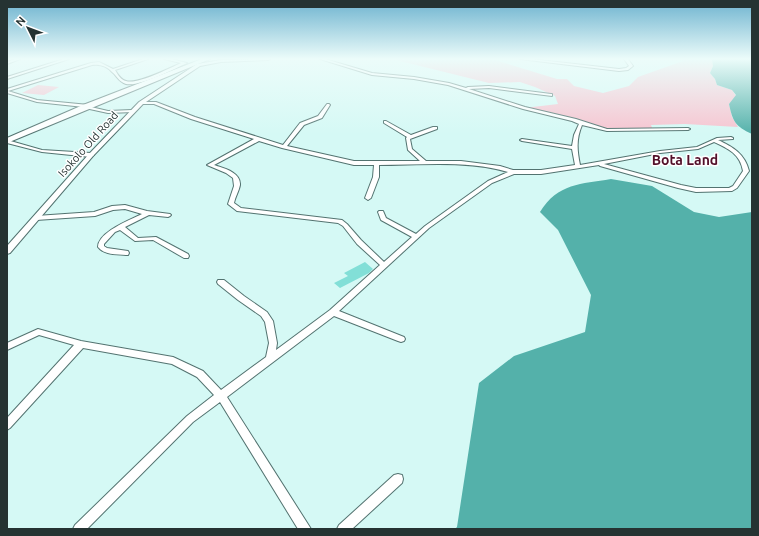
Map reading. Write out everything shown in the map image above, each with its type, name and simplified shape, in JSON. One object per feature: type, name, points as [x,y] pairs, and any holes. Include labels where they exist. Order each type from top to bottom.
[{"type":"highway","points":[[7,141],[87,106],[144,84]]},
{"type":"street","points":[[7,91],[29,84]]},
{"type":"street","name":"Isokolo Old Road","points":[[7,251],[91,155],[132,111],[168,84]]},
{"type":"street","points":[[444,84],[466,89],[524,108],[567,118],[581,124],[607,130],[688,129]]},
{"type":"street","points":[[466,89],[478,87],[551,95]]},
{"type":"street","points":[[7,91],[37,102],[87,106],[108,112],[132,111]]},
{"type":"street","points":[[141,103],[155,103],[193,118],[258,139],[346,162],[477,165],[500,168],[513,172],[541,172],[578,167],[660,152],[698,148],[717,139],[731,138]]},
{"type":"street","points":[[284,147],[302,124],[320,117],[328,105]]},
{"type":"street","points":[[386,122],[410,137]]},
{"type":"street","points":[[578,167],[573,148],[581,124]]},
{"type":"street","points":[[410,137],[435,128]]},
{"type":"street","points":[[410,137],[408,140],[410,150],[425,163]]},
{"type":"street","points":[[258,139],[210,165],[233,175],[236,179],[237,186],[231,204],[239,210],[340,221],[359,242],[385,266]]},
{"type":"street","points":[[522,140],[573,148]]},
{"type":"street","points":[[7,141],[42,151],[91,155]]},
{"type":"street","points":[[596,164],[612,166],[680,187],[696,190],[730,190],[735,187],[746,171],[746,163],[738,152],[715,141]]},
{"type":"street","points":[[368,198],[376,177],[377,163]]},
{"type":"street","points":[[79,529],[168,439],[190,419],[220,395],[270,360],[333,312],[417,236],[444,215],[490,182],[513,172]]},
{"type":"street","points":[[36,218],[95,214],[112,208],[125,207],[148,213],[168,215]]},
{"type":"street","points":[[381,212],[383,219],[417,236]]},
{"type":"street","points":[[126,253],[105,250],[101,247],[101,243],[113,231],[148,213]]},
{"type":"street","points":[[120,227],[136,240],[154,238],[186,256]]},
{"type":"street","points":[[221,282],[264,314],[269,321],[273,343],[270,360]]},
{"type":"street","points":[[333,312],[401,339]]},
{"type":"street","points":[[7,347],[38,332],[81,344],[173,361],[200,374],[220,395],[305,529]]},
{"type":"street","points":[[7,425],[81,344]]},
{"type":"street","points":[[343,529],[398,479]]},
{"type":"shaded area","points":[[526,84],[572,84],[574,86],[603,93],[629,86],[631,84],[717,84],[732,90],[736,96],[729,104],[732,117],[738,127],[685,124],[651,125],[653,130],[607,130],[524,108],[558,104],[555,96]]},
{"type":"shaded area","points":[[38,85],[59,87],[44,95],[22,93]]},
{"type":"water","points":[[752,84],[752,134],[738,126],[732,115],[729,104],[736,95],[732,90],[717,85]]},
{"type":"water","points":[[611,179],[652,186],[694,212],[719,217],[752,212],[752,529],[455,529],[457,527],[479,383],[514,356],[585,332],[591,295],[558,230],[540,212],[554,195],[562,190],[571,186]]},
{"type":"building","points":[[365,262],[373,269],[369,273],[340,288],[334,283],[348,276],[344,273]]},
{"type":"district","name":"Bota Land","points":[[685,160]]}]
